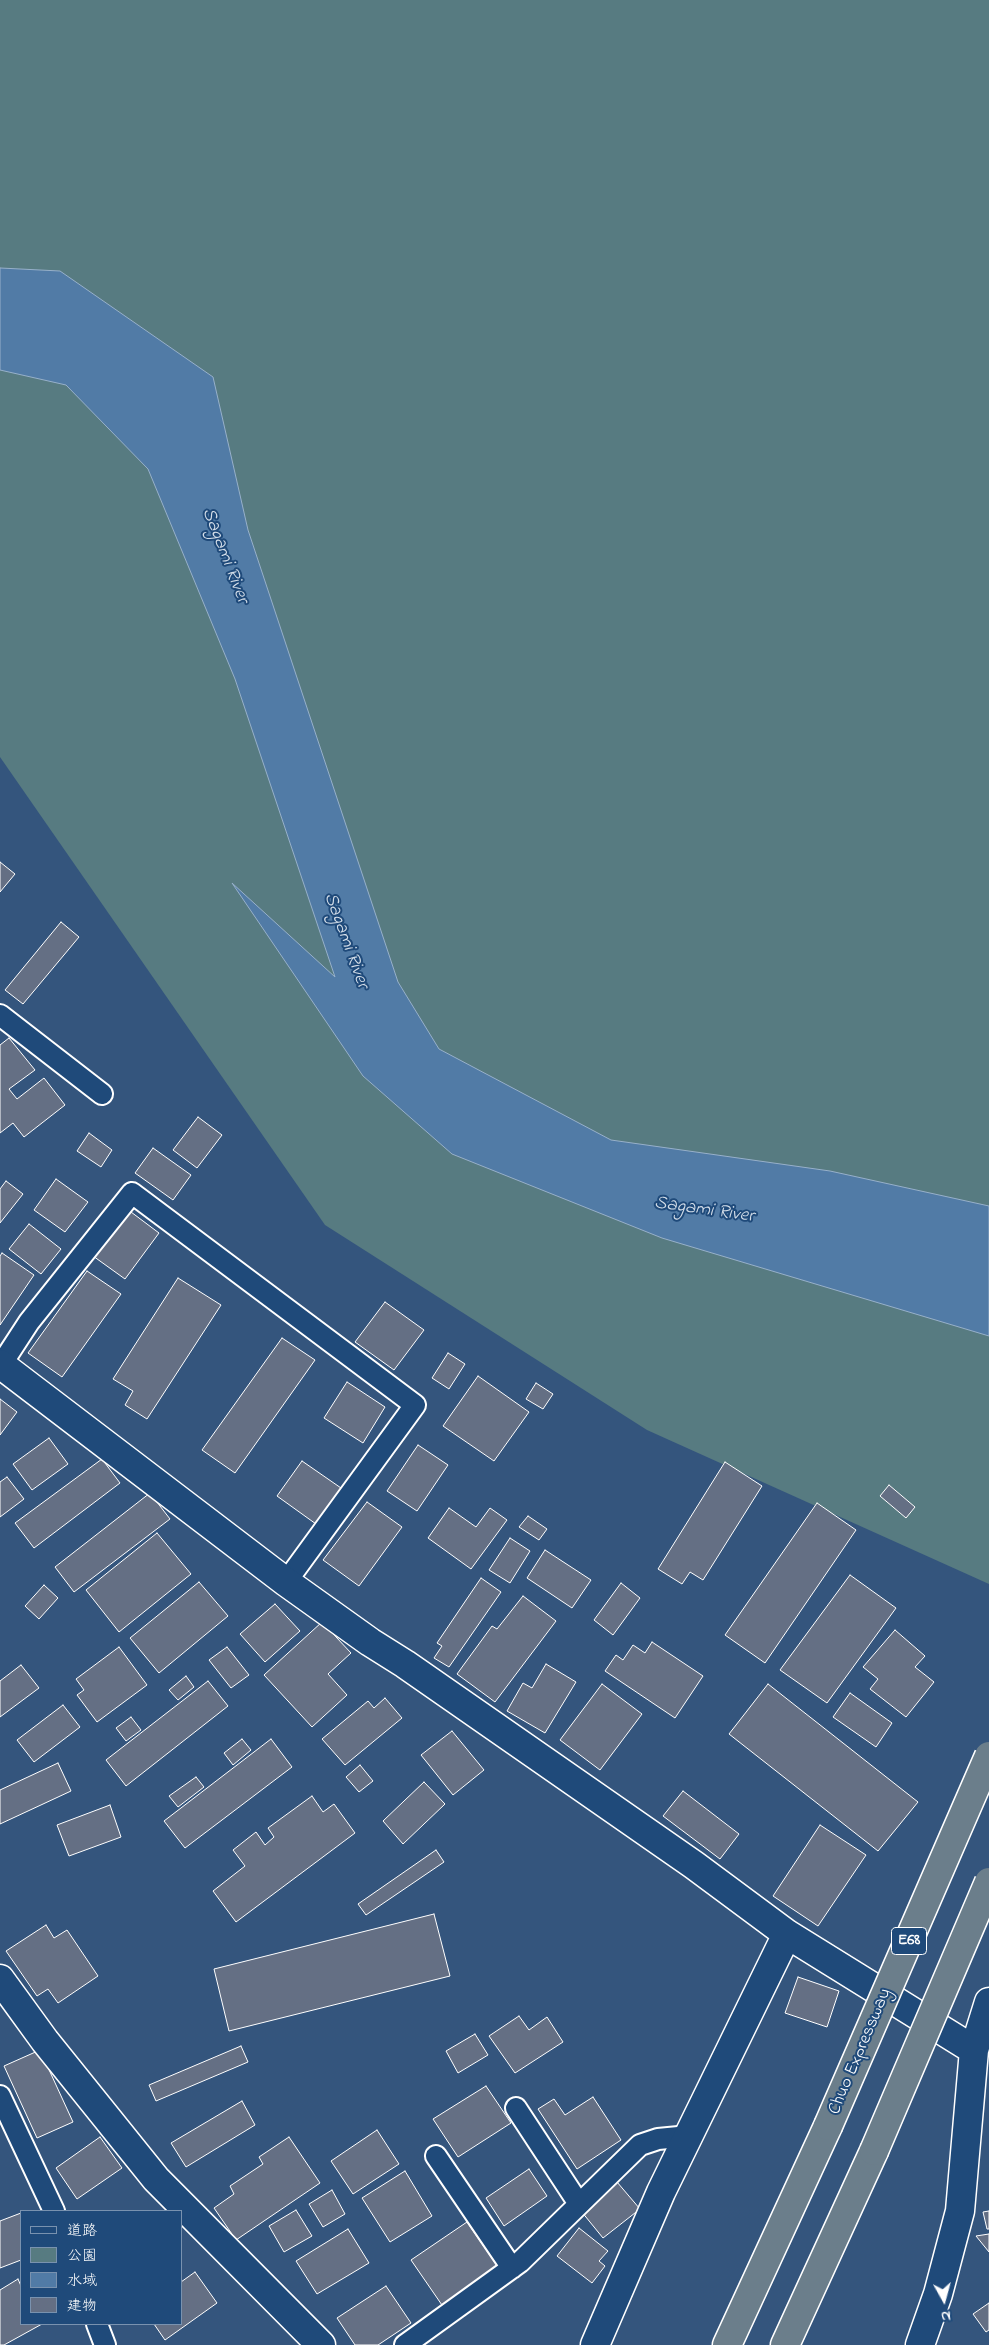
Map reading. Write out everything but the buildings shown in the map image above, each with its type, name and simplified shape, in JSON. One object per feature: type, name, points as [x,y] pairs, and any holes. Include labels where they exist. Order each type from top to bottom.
[{"type":"highway","name":"Chuo Expressway","points":[[726,2345],[828,2126],[989,1756]]},
{"type":"highway","points":[[785,2345],[874,2151],[989,1882]]},
{"type":"street","points":[[1,1364],[286,1582],[370,1642],[405,1664],[686,1859],[788,1934],[974,2050]]},
{"type":"street","points":[[595,2345],[662,2192],[788,1934]]},
{"type":"street","points":[[0,1979],[45,2041],[156,2179],[321,2345]]},
{"type":"street","points":[[920,2345],[938,2294],[960,2211],[974,2050],[989,2002]]},
{"type":"lane","points":[[0,1015],[102,1094]]},
{"type":"lane","points":[[1,1364],[29,1322],[132,1193],[415,1405],[286,1582]]},
{"type":"lane","points":[[0,2096],[54,2210]]},
{"type":"lane","points":[[516,2108],[579,2204]]},
{"type":"lane","points":[[404,2345],[512,2268],[640,2145],[658,2139],[689,2136]]},
{"type":"lane","points":[[436,2156],[512,2268]]},
{"type":"lane","points":[[97,2325],[105,2345]]},
{"type":"green space","points":[[0,0],[989,0],[989,1584],[647,1430],[325,1225],[0,757]]},
{"type":"water","name":"Sagami River","points":[[0,268],[60,271],[213,377],[248,530],[398,982],[439,1049],[611,1140],[830,1171],[989,1206],[989,1336],[662,1238],[452,1154],[363,1076],[232,883],[335,977],[235,679],[148,469],[66,385],[0,370]]}]
